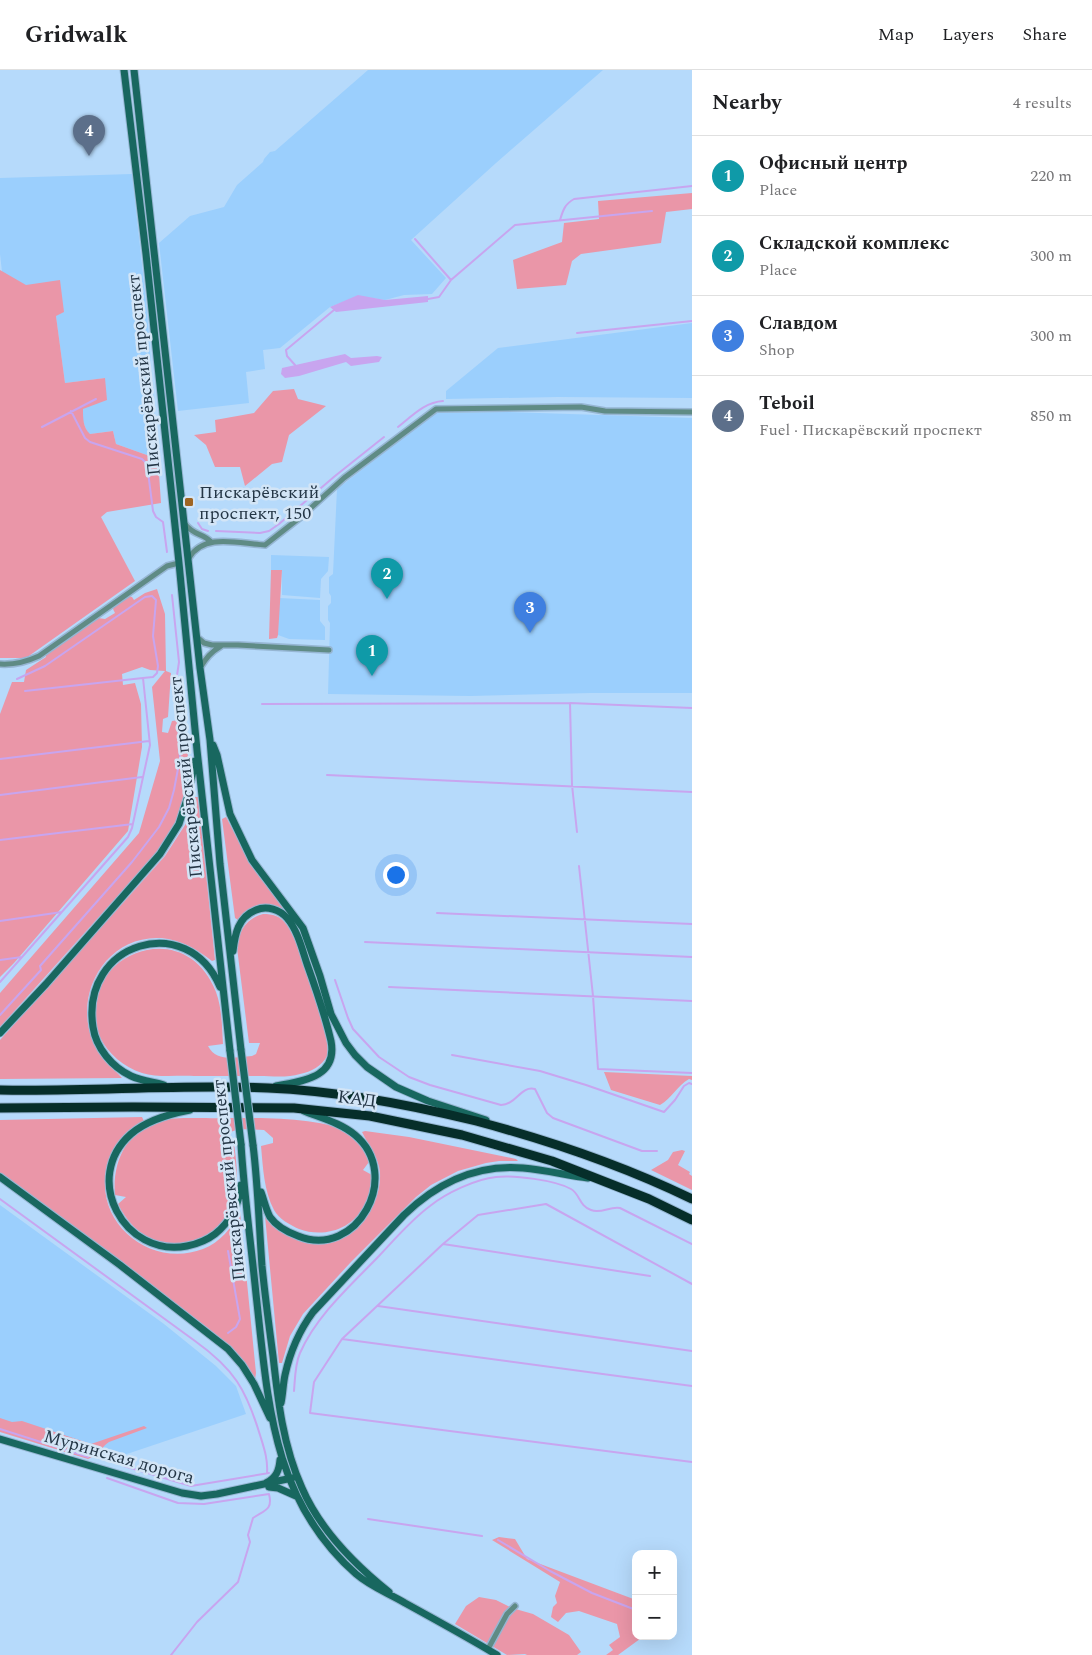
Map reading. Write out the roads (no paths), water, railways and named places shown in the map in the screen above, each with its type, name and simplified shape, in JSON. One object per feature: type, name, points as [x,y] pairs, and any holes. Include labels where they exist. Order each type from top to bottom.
[{"type":"highway","name":"КАД","points":[[0,1090],[268,1088],[342,1094],[398,1102],[523,1134],[614,1164],[692,1199]]},
{"type":"highway","name":"КАД","points":[[0,1108],[133,1106],[294,1108],[370,1116],[462,1135],[552,1161],[649,1199],[692,1220]]},
{"type":"main road","name":"Пискарёвский проспект","points":[[124,70],[145,249],[242,1172],[267,1389],[281,1454],[289,1479]]},
{"type":"main road","name":"Пискарёвский проспект","points":[[134,70],[200,668],[210,740],[220,864],[258,1184],[262,1265],[279,1410],[286,1443],[297,1477]]},
{"type":"main road","points":[[210,740],[217,755],[230,814],[236,828],[252,860],[302,928],[320,976],[331,1014],[338,1030],[355,1055],[381,1078],[412,1095],[523,1134]]},
{"type":"main road","points":[[0,1033],[46,984],[160,854],[179,824],[188,796],[197,750]]},
{"type":"main road","points":[[231,961],[235,934],[239,924],[246,916],[263,907],[284,915],[296,932],[329,1031],[333,1051],[325,1070],[306,1080],[268,1088]]},
{"type":"main road","points":[[172,1088],[131,1076],[118,1068],[100,1046],[91,1017],[92,1003],[100,978],[106,968],[116,958],[137,947],[160,943],[178,946],[204,961],[215,974],[221,988],[225,1008]]},
{"type":"main road","points":[[198,1108],[167,1115],[155,1120],[138,1129],[125,1140],[113,1162],[109,1183],[112,1202],[118,1215],[136,1233],[155,1245],[180,1247],[202,1242],[222,1228],[232,1214],[240,1198],[242,1172]]},
{"type":"main road","points":[[258,1184],[269,1215],[274,1222],[282,1229],[304,1239],[318,1241],[332,1239],[347,1232],[360,1221],[367,1210],[374,1188],[374,1169],[372,1160],[363,1142],[345,1127],[294,1108]]},
{"type":"main road","points":[[279,1410],[284,1375],[300,1330],[328,1295],[404,1216],[435,1189],[459,1178],[496,1168],[529,1169],[601,1180]]},
{"type":"main road","points":[[0,1177],[120,1265],[228,1349],[242,1365],[254,1384],[264,1408],[274,1424]]},
{"type":"main road","name":"Муринская дорога","points":[[0,1439],[182,1493],[201,1496],[261,1486],[297,1477]]},
{"type":"main road","points":[[261,1486],[276,1476],[281,1454]]},
{"type":"main road","points":[[297,1477],[309,1503],[334,1538],[368,1575],[396,1598]]},
{"type":"main road","points":[[289,1479],[296,1496],[318,1532],[347,1566],[368,1584],[497,1655]]},
{"type":"main road","points":[[261,1486],[278,1488],[296,1496]]},
{"type":"street","points":[[189,558],[197,547],[211,542],[265,545],[302,516],[344,478],[436,409],[581,407],[605,411],[692,412]]},
{"type":"street","points":[[185,524],[191,531],[208,538],[211,542]]},
{"type":"street","points":[[0,664],[12,665],[26,662],[39,656],[167,566],[179,563]]},
{"type":"street","points":[[197,637],[204,643],[222,646],[238,645],[329,650]]},
{"type":"street","points":[[200,668],[205,658],[211,652],[222,646]]},
{"type":"street","points":[[488,1649],[507,1614],[515,1606]]},
{"type":"waterway","points":[[560,220],[568,203],[574,199],[692,186]]},
{"type":"waterway","points":[[415,239],[451,280],[515,225],[652,211]]},
{"type":"waterway","points":[[428,299],[439,297],[451,280]]},
{"type":"waterway","points":[[295,365],[287,356],[286,350],[334,310]]},
{"type":"waterway","points":[[577,333],[692,321]]},
{"type":"waterway","points":[[42,427],[96,399]]},
{"type":"waterway","points":[[398,427],[430,404],[443,401]]},
{"type":"waterway","points":[[71,411],[85,438],[90,442],[142,459],[147,464],[153,511],[156,517],[163,522],[167,552]]},
{"type":"waterway","points":[[216,531],[260,533],[269,531],[384,437]]},
{"type":"waterway","points":[[198,523],[202,529],[208,531]]},
{"type":"waterway","points":[[0,1015],[41,970],[40,966],[132,862],[159,827],[169,808],[180,758],[176,682],[179,662],[172,595]]},
{"type":"waterway","points":[[0,982],[128,837],[132,828],[150,745],[143,678],[153,677],[157,673],[158,666],[153,636],[156,600],[152,596],[145,597],[45,666],[17,679]]},
{"type":"waterway","points":[[25,691],[143,678]]},
{"type":"waterway","points":[[570,703],[572,785],[577,832]]},
{"type":"waterway","points":[[262,704],[570,703],[692,708]]},
{"type":"waterway","points":[[0,759],[149,741]]},
{"type":"waterway","points":[[327,775],[692,792]]},
{"type":"waterway","points":[[0,795],[142,777]]},
{"type":"waterway","points":[[0,840],[133,824]]},
{"type":"waterway","points":[[579,866],[593,996],[598,1069],[692,1073]]},
{"type":"waterway","points":[[0,921],[62,912]]},
{"type":"waterway","points":[[437,913],[692,924]]},
{"type":"waterway","points":[[365,942],[692,957]]},
{"type":"waterway","points":[[0,960],[22,957]]},
{"type":"waterway","points":[[335,980],[353,1029],[379,1057],[409,1077],[430,1085],[501,1105],[511,1102],[526,1090],[535,1089],[547,1113],[553,1118],[642,1151],[657,1151]]},
{"type":"waterway","points":[[389,987],[692,1001]]},
{"type":"waterway","points":[[452,1055],[540,1071],[664,1112],[684,1086],[689,1083],[692,1084]]},
{"type":"waterway","points":[[294,1391],[298,1357],[315,1326],[335,1302],[416,1217],[444,1196],[462,1187],[496,1177],[534,1179],[555,1183],[574,1191],[584,1206],[591,1210],[620,1208],[692,1244]]},
{"type":"waterway","points":[[0,1199],[220,1361],[244,1392],[264,1449],[267,1473]]},
{"type":"waterway","points":[[692,1284],[546,1204],[478,1215],[443,1244],[342,1339],[314,1382],[310,1413],[692,1462]]},
{"type":"waterway","points":[[443,1244],[650,1276]]},
{"type":"waterway","points":[[228,1251],[240,1319],[236,1327],[228,1333]]},
{"type":"waterway","points":[[378,1306],[692,1351]]},
{"type":"waterway","points":[[342,1339],[692,1386]]},
{"type":"waterway","points":[[0,1429],[88,1457]]},
{"type":"waterway","points":[[124,1466],[191,1486],[269,1473]]},
{"type":"waterway","points":[[107,1478],[178,1503],[204,1504],[269,1494],[269,1507],[253,1518],[248,1535],[250,1542],[238,1582],[197,1622],[171,1655]]},
{"type":"waterway","points":[[368,1519],[482,1536]]},
{"type":"waterway","points":[[498,1540],[592,1593],[632,1608]]},
{"type":"place","name":"Teboil","points":[[89,156]]},
{"type":"place","name":"Пискарёвский проспект, 150","points":[[189,502]]},
{"type":"place","name":"Складской комплекс","points":[[387,599]]},
{"type":"place","name":"Славдом","points":[[530,633]]},
{"type":"place","name":"Офисный центр","points":[[372,676]]}]
